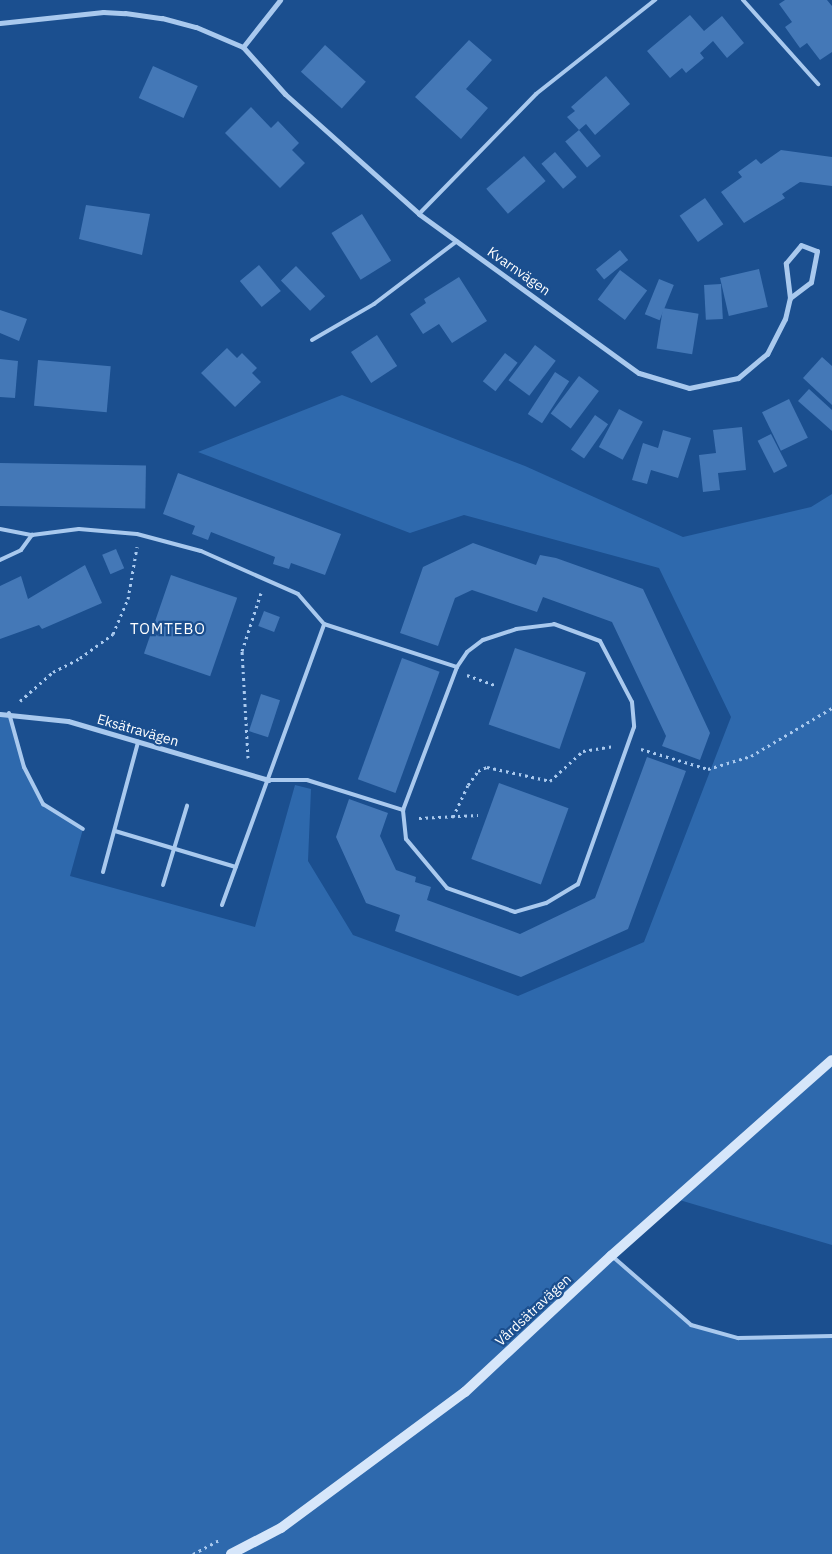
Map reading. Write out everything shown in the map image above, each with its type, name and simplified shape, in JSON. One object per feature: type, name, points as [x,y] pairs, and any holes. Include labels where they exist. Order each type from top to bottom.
[{"type":"street","points":[[0,24],[102,12],[125,13],[196,27],[243,47],[280,0]]},
{"type":"street","name":"Kvarnvägen","points":[[243,47],[285,94],[419,214],[638,372],[689,388],[738,378],[767,354],[785,319],[790,298],[786,263],[801,245],[817,251],[811,282],[790,298]]},
{"type":"street","name":"Eksätravägen","points":[[0,714],[68,721],[268,780]]},
{"type":"street","name":"Vårdsätravägen","points":[[232,1554],[281,1528],[465,1392],[611,1256],[832,1060]]},
{"type":"lane","points":[[419,214],[536,94],[655,0]]},
{"type":"lane","points":[[743,0],[749,2],[818,84]]},
{"type":"lane","points":[[312,340],[374,304],[457,240]]},
{"type":"lane","points":[[0,529],[32,535],[79,529],[137,534],[201,551],[266,578],[298,594],[324,624],[457,667]]},
{"type":"lane","points":[[0,560],[21,550],[32,535]]},
{"type":"lane","points":[[222,905],[324,624]]},
{"type":"lane","points":[[554,624],[600,641],[612,659],[632,702],[634,727],[629,746],[578,884],[538,905],[515,912],[447,888],[406,839],[403,810],[457,667],[468,652],[483,640],[516,629],[554,624]]},
{"type":"lane","points":[[9,714],[24,767],[43,804],[83,829]]},
{"type":"lane","points":[[103,872],[138,742]]},
{"type":"lane","points":[[268,780],[307,780],[403,810]]},
{"type":"lane","points":[[163,885],[188,806]]},
{"type":"lane","points":[[114,831],[236,867]]},
{"type":"lane","points":[[611,1256],[691,1325],[738,1338],[832,1336]]},
{"type":"path","points":[[9,714],[52,672],[80,658],[113,634],[128,599],[137,534]]},
{"type":"path","points":[[249,774],[242,650],[266,578]]},
{"type":"path","points":[[457,667],[468,676],[497,686]]},
{"type":"path","points":[[453,817],[468,785],[478,772],[487,767],[550,781],[583,751],[629,746],[708,769],[751,756],[832,708]]},
{"type":"path","points":[[403,810],[416,818],[478,815]]},
{"type":"path","points":[[193,1554],[226,1537]]},
{"type":"shaded area","points":[[342,395],[525,466],[683,537],[811,507],[832,494],[832,1245],[676,1199],[612,1256],[691,1325],[738,1338],[832,1336],[832,1554],[0,1554],[0,714],[9,713],[24,767],[43,804],[83,829],[70,876],[255,927],[295,785],[311,789],[308,861],[353,935],[518,996],[644,942],[731,717],[659,568],[464,515],[410,533],[198,452]]},
{"type":"building","points":[[785,0],[827,0],[832,6],[832,52],[820,60],[807,43],[800,48],[785,27],[792,22],[779,4]]},
{"type":"building","points":[[690,15],[704,31],[722,16],[744,43],[727,58],[713,41],[700,53],[704,58],[686,73],[682,68],[670,78],[647,51]]},
{"type":"building","points":[[469,40],[492,60],[466,89],[488,108],[461,139],[415,97]]},
{"type":"building","points":[[325,45],[366,82],[342,109],[301,72]]},
{"type":"building","points":[[153,66],[198,86],[184,118],[139,98]]},
{"type":"building","points":[[606,76],[630,104],[595,135],[586,124],[579,130],[567,117],[575,111],[571,107]]},
{"type":"building","points":[[251,107],[271,128],[278,121],[299,143],[292,150],[305,163],[280,188],[225,133]]},
{"type":"building","points":[[579,130],[601,156],[587,168],[565,142]]},
{"type":"building","points":[[781,150],[832,157],[832,186],[800,182],[782,194],[785,198],[744,223],[721,192],[742,177],[738,172],[756,159],[761,164]]},
{"type":"building","points":[[555,152],[577,177],[563,189],[541,164]]},
{"type":"building","points":[[524,156],[546,181],[508,214],[486,189]]},
{"type":"building","points":[[705,198],[723,224],[698,242],[680,216]]},
{"type":"building","points":[[86,205],[150,214],[142,255],[79,239]]},
{"type":"building","points":[[362,214],[391,261],[361,280],[331,233]]},
{"type":"building","points":[[620,250],[628,260],[604,280],[596,270]]},
{"type":"building","points":[[259,265],[281,291],[262,307],[240,281]]},
{"type":"building","points":[[296,266],[325,296],[310,311],[281,281]]},
{"type":"building","points":[[759,269],[768,307],[729,316],[720,278]]},
{"type":"building","points":[[620,270],[647,290],[625,320],[598,300]]},
{"type":"building","points":[[459,277],[487,321],[452,343],[439,324],[423,334],[410,314],[426,303],[424,299]]},
{"type":"building","points":[[659,279],[674,285],[660,320],[645,314]]},
{"type":"building","points":[[721,284],[723,319],[706,320],[704,285]]},
{"type":"building","points":[[663,308],[699,314],[692,354],[657,348]]},
{"type":"building","points":[[0,310],[27,319],[19,341],[0,333]]},
{"type":"building","points":[[377,335],[397,366],[371,383],[351,352]]},
{"type":"building","points":[[535,345],[556,361],[529,396],[509,380]]},
{"type":"building","points":[[227,348],[237,358],[242,353],[257,368],[252,373],[261,382],[235,407],[201,373]]},
{"type":"building","points":[[505,353],[518,363],[495,391],[483,381]]},
{"type":"building","points":[[822,357],[832,366],[832,405],[803,378]]},
{"type":"building","points":[[0,359],[18,361],[15,398],[0,397]]},
{"type":"building","points":[[38,360],[111,366],[107,412],[34,406]]},
{"type":"building","points":[[555,372],[569,381],[542,423],[528,414]]},
{"type":"building","points":[[579,376],[599,391],[571,429],[551,414]]},
{"type":"building","points":[[809,389],[832,410],[832,431],[798,401]]},
{"type":"building","points":[[789,399],[808,438],[781,451],[762,412]]},
{"type":"building","points":[[619,409],[643,422],[623,460],[599,447]]},
{"type":"building","points":[[595,415],[608,424],[584,459],[571,449]]},
{"type":"building","points":[[742,427],[746,470],[718,473],[720,490],[703,492],[699,455],[716,453],[713,430]]},
{"type":"building","points":[[663,430],[691,438],[678,478],[651,470],[647,484],[632,480],[643,443],[658,448]]},
{"type":"building","points":[[771,434],[787,466],[774,473],[758,441]]},
{"type":"building","points":[[0,463],[146,466],[145,509],[0,506]]},
{"type":"building","points":[[178,473],[341,534],[325,575],[291,563],[289,569],[273,564],[275,557],[211,532],[208,540],[192,534],[195,526],[163,514]]},
{"type":"building","points":[[473,543],[536,565],[540,555],[556,558],[643,589],[710,733],[700,760],[662,746],[666,736],[612,622],[543,597],[537,612],[472,590],[455,598],[438,646],[400,633],[423,567]]},
{"type":"building","points":[[116,549],[124,568],[110,574],[102,555]]},
{"type":"building","points":[[85,565],[102,603],[42,629],[39,625],[0,639],[0,586],[21,576],[28,599]]},
{"type":"building","points":[[171,575],[237,598],[210,676],[144,653]]},
{"type":"building","points":[[264,611],[280,617],[274,632],[258,626]]},
{"type":"building","points":[[515,648],[586,672],[560,749],[489,725]]},
{"type":"building","points":[[402,658],[440,672],[395,793],[358,779]]},
{"type":"building","points":[[261,694],[280,700],[268,737],[249,731]]},
{"type":"building","points":[[647,757],[686,771],[628,929],[521,977],[395,931],[400,915],[366,903],[336,837],[349,799],[388,813],[380,836],[396,870],[416,877],[415,882],[431,887],[427,900],[520,934],[595,898]]},
{"type":"building","points":[[499,783],[569,808],[541,884],[471,859]]},
{"type":"district","name":"TOMTEBO","points":[[168,629]]}]
